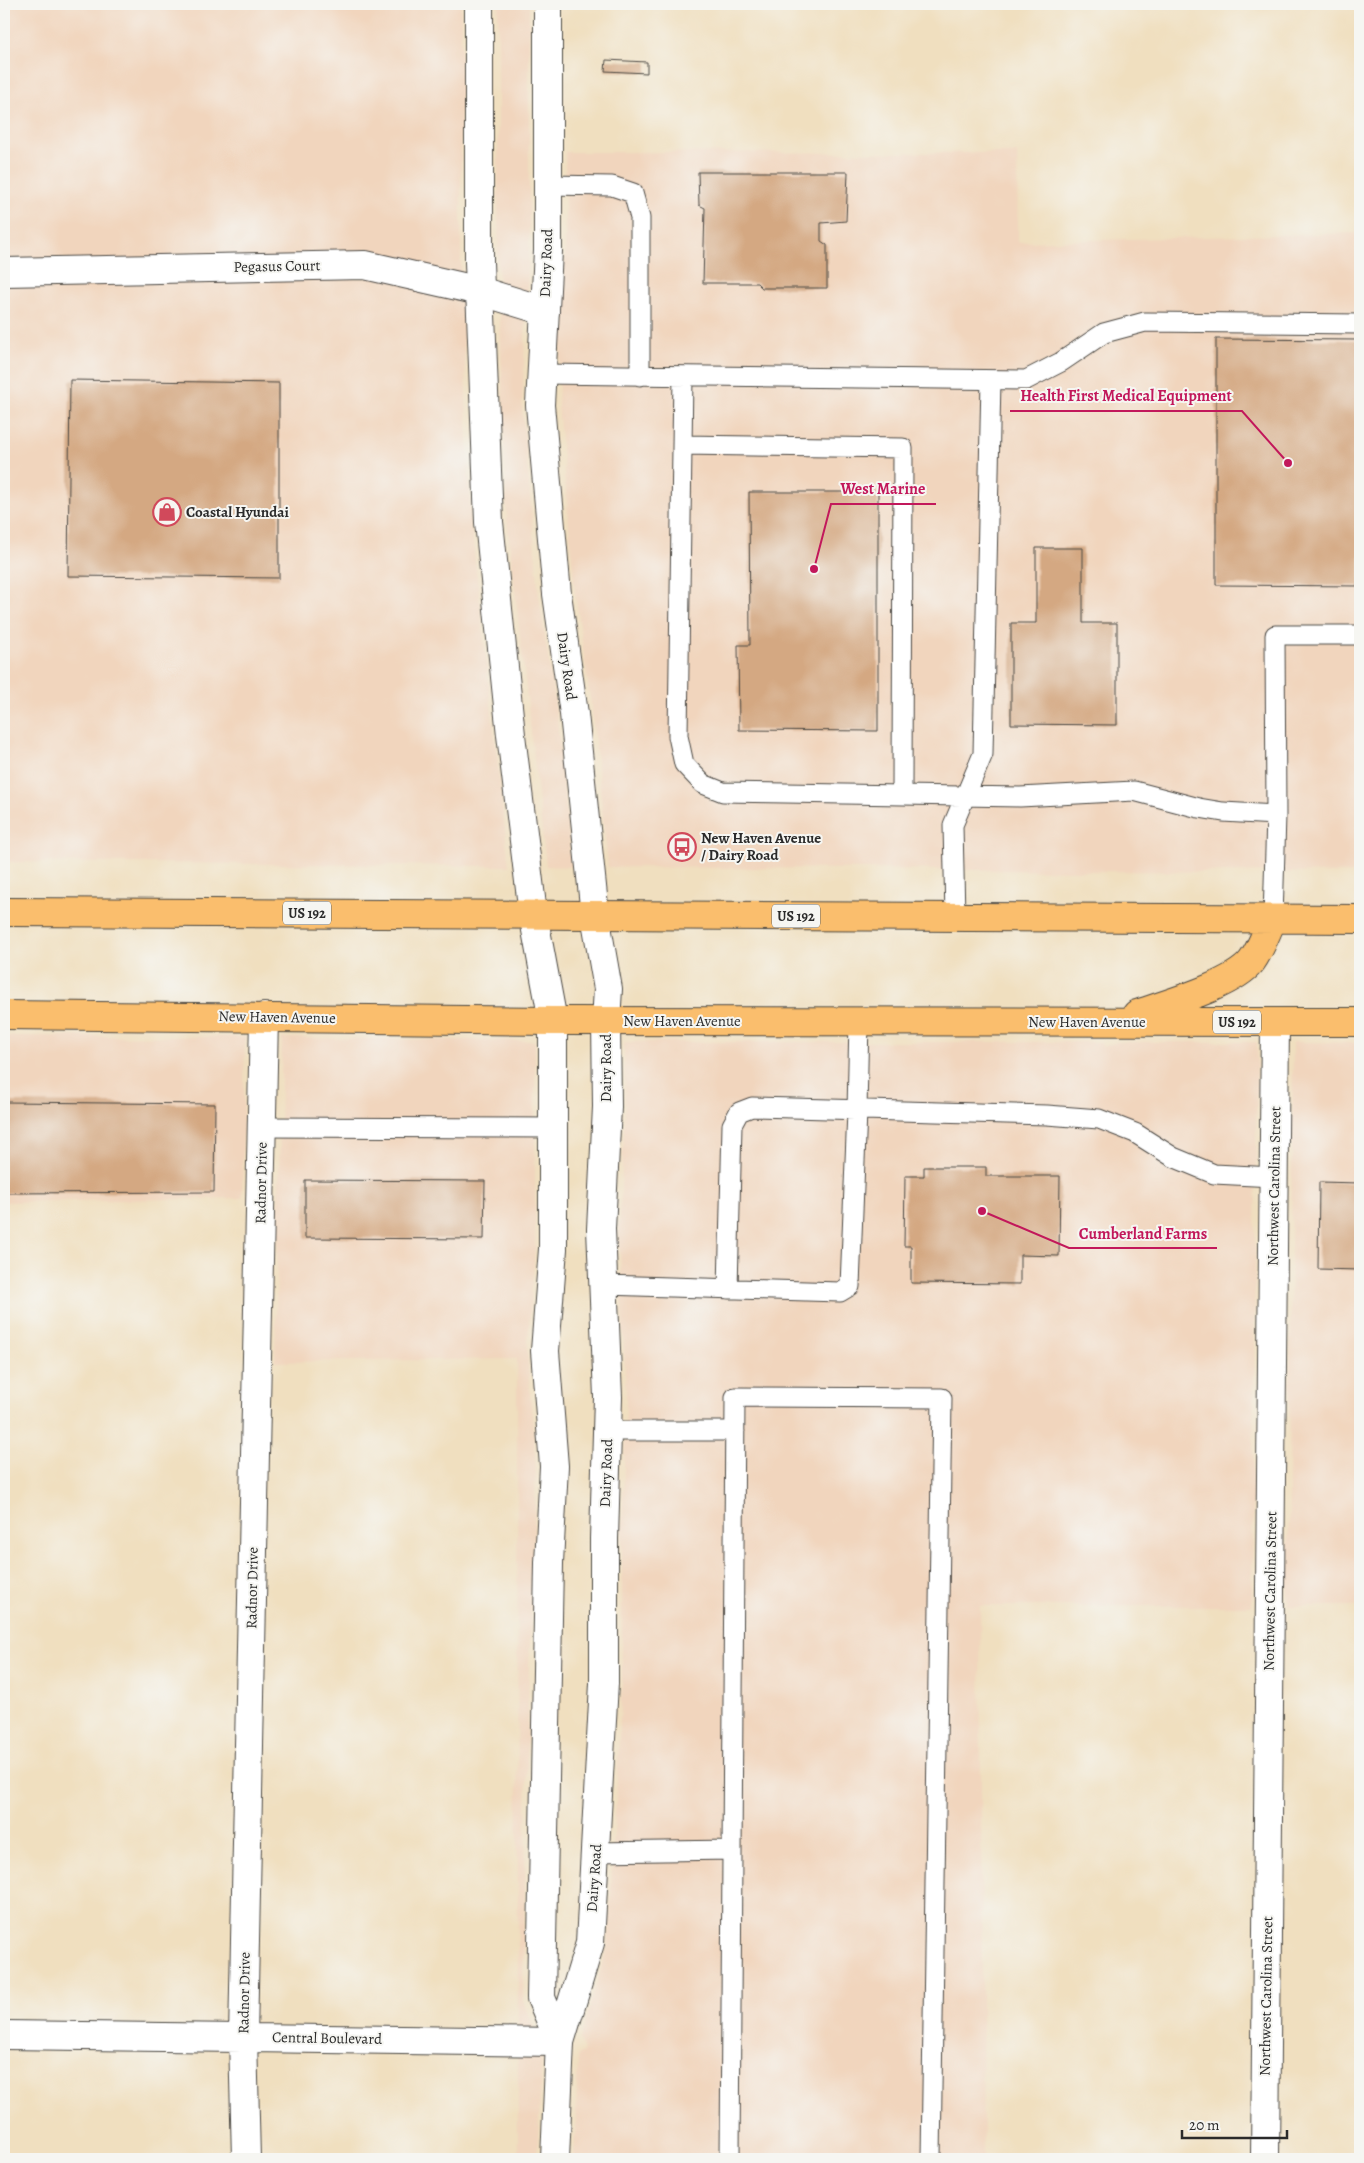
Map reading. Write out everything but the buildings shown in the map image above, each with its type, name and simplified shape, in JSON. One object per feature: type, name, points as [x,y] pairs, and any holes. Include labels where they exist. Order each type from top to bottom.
[{"type":"main road","name":"US 192","points":[[4,912],[1360,918]]},
{"type":"main road","points":[[1114,1022],[1186,998],[1229,979],[1252,961],[1273,919]]},
{"type":"main road","name":"New Haven Avenue","points":[[4,1015],[553,1021],[1360,1022]]},
{"type":"street","name":"Dairy Road","points":[[479,4],[480,291],[489,522],[533,914],[553,1021],[554,1249],[545,1351],[554,1466],[549,1563],[541,1998],[560,2042]]},
{"type":"street","name":"Dairy Road","points":[[548,4],[548,251],[540,405],[556,584],[574,714],[595,914],[608,989],[606,1021],[607,1107],[601,1229],[608,1397],[604,1683],[590,1943],[560,2042],[556,2159]]},
{"type":"street","name":"Pegasus Court","points":[[4,272],[366,265],[480,291],[545,311]]},
{"type":"street","name":"Radnor Drive","points":[[246,2159],[243,2037],[264,1017]]},
{"type":"street","name":"Northwest Carolina Street","points":[[1265,2159],[1275,1022]]},
{"type":"street","name":"Central Boulevard","points":[[4,2035],[560,2042]]},
{"type":"lane","points":[[548,185],[612,186],[633,193],[640,218],[640,376]]},
{"type":"lane","points":[[542,374],[1026,380],[1062,362],[1104,333],[1145,322],[1360,324]]},
{"type":"lane","points":[[683,376],[678,736],[684,764],[703,784],[723,792],[1020,797],[1134,791],[1223,812],[1276,815]]},
{"type":"lane","points":[[955,917],[953,825],[983,754],[991,380]]},
{"type":"lane","points":[[682,445],[903,448],[902,794]]},
{"type":"lane","points":[[1273,919],[1276,815],[1275,635],[1360,635]]},
{"type":"lane","points":[[604,1285],[840,1292],[850,1286],[859,1021]]},
{"type":"lane","points":[[728,1289],[732,1125],[739,1112],[752,1107],[1047,1115],[1099,1120],[1135,1134],[1173,1157],[1214,1174],[1274,1177]]},
{"type":"lane","points":[[262,1127],[552,1128]]},
{"type":"lane","points":[[730,2159],[735,1397],[942,1398],[931,2159]]},
{"type":"lane","points":[[607,1431],[735,1431]]},
{"type":"lane","points":[[595,1852],[732,1850]]},
{"type":"shaded area","points":[[4,4],[461,4],[461,262],[471,524],[509,866],[4,862]]},
{"type":"shaded area","points":[[498,4],[529,4],[529,251],[522,408],[539,596],[557,717],[572,867],[546,866],[507,520],[498,262]]},
{"type":"shaded area","points":[[565,152],[1017,153],[1018,242],[1360,233],[1360,873],[608,867],[592,711],[575,592],[558,405],[565,252]]},
{"type":"shaded area","points":[[4,1036],[245,1037],[242,1198],[4,1202]]},
{"type":"shaded area","points":[[282,1038],[535,1041],[535,1248],[527,1353],[536,1467],[528,1699],[523,1998],[540,2044],[537,2055],[542,2057],[537,2159],[518,2159],[517,1359],[275,1362]]},
{"type":"shaded area","points":[[624,1042],[1101,1042],[1102,1047],[1117,1042],[1257,1042],[1252,1606],[980,1606],[983,2159],[574,2159],[578,2055],[584,2051],[580,2040],[608,1944],[622,1684],[622,1539],[626,1397],[619,1229],[625,1108]]},
{"type":"shaded area","points":[[1293,1042],[1360,1043],[1360,1606],[1288,1606]]},
{"type":"place","name":"Health First Medical Equipment","points":[[1288,463]]},
{"type":"place","name":"Coastal Hyundai","points":[[167,512]]},
{"type":"place","name":"West Marine","points":[[814,569]]},
{"type":"place","name":"New Haven Avenue / Dairy Road","points":[[682,847]]},
{"type":"place","name":"Cumberland Farms","points":[[982,1211]]}]
